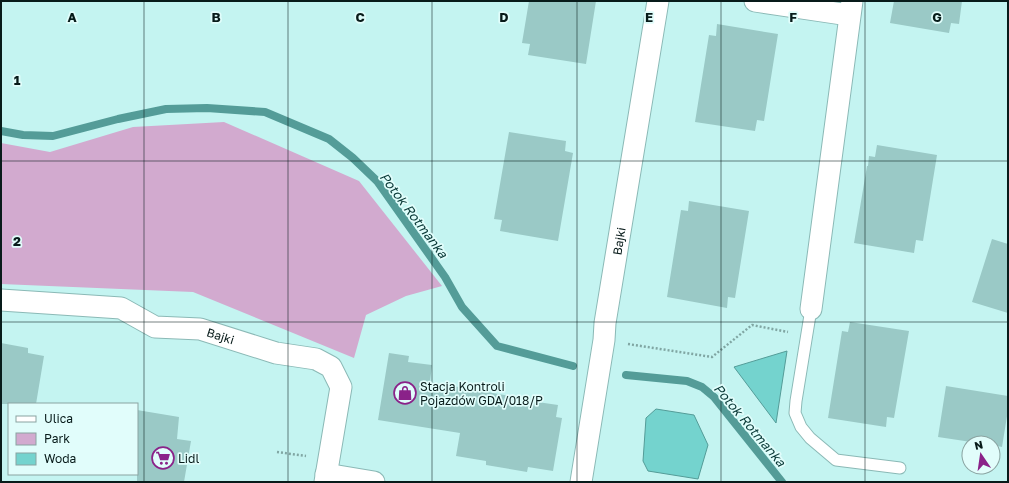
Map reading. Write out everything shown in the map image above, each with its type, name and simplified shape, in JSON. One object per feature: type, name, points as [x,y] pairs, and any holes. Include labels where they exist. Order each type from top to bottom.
[{"type":"street","name":"Bajki","points":[[581,482],[604,340],[605,323],[658,1]]},
{"type":"street","points":[[755,1],[850,8],[811,309]]},
{"type":"street","name":"Bajki","points":[[1,300],[121,308],[155,327],[200,329],[276,354],[316,359],[331,367],[341,387],[326,478],[374,482]]},
{"type":"lane","points":[[811,309],[796,401],[795,413],[801,427],[810,438],[836,460],[900,468]]},
{"type":"path","points":[[604,340],[712,358],[752,325],[806,336]]},
{"type":"path","points":[[277,452],[305,456]]},
{"type":"green space","points":[[224,122],[359,181],[442,286],[406,296],[366,315],[354,358],[193,292],[1,284],[1,143],[50,152],[133,127]]},
{"type":"water","points":[[787,351],[776,423],[734,367]]},
{"type":"water","points":[[656,409],[694,415],[708,445],[698,479],[648,471],[643,461],[646,418]]},
{"type":"building","points":[[529,1],[596,1],[586,64],[528,55],[530,44],[522,43]]},
{"type":"building","points":[[894,1],[962,1],[959,24],[951,23],[949,33],[890,23]]},
{"type":"building","points":[[717,24],[778,34],[764,121],[757,120],[755,131],[695,122],[709,35],[716,36]]},
{"type":"building","points":[[509,132],[566,141],[565,151],[573,153],[558,241],[500,231],[502,220],[494,219]]},
{"type":"building","points":[[877,145],[937,155],[923,241],[916,240],[914,253],[854,243],[869,156],[875,157]]},
{"type":"building","points":[[689,201],[749,211],[735,298],[728,297],[727,308],[667,297],[681,210],[688,211]]},
{"type":"building","points":[[992,239],[1008,244],[1008,313],[972,302]]},
{"type":"building","points":[[850,322],[909,331],[894,418],[887,417],[886,427],[828,418],[842,331],[848,332]]},
{"type":"building","points":[[1,343],[28,348],[28,353],[44,356],[36,403],[1,404]]},
{"type":"building","points":[[389,353],[409,356],[408,362],[432,365],[430,382],[510,396],[510,398],[558,405],[556,417],[562,418],[553,471],[528,467],[527,472],[486,465],[486,461],[456,456],[460,433],[378,420]]},
{"type":"building","points":[[946,386],[1008,396],[1008,410],[1002,447],[1001,435],[961,435],[961,440],[938,437]]},
{"type":"building","name":"Lidl","points":[[138,410],[179,417],[177,439],[191,441],[184,482],[137,482]]},
{"type":"waterway","name":"Potok Rotmanka","points":[[1,131],[23,135],[53,136],[118,119],[166,109],[207,108],[265,112],[329,139],[353,158],[377,181],[445,277],[462,307],[497,346],[573,366]]},
{"type":"waterway","name":"Potok Rotmanka","points":[[626,375],[687,381],[702,387],[714,397],[782,482]]},
{"type":"place","name":"Stacja Kontroli Pojazdów GDA/018/P","points":[[405,393]]},
{"type":"place","name":"Lidl","points":[[163,458]]}]
